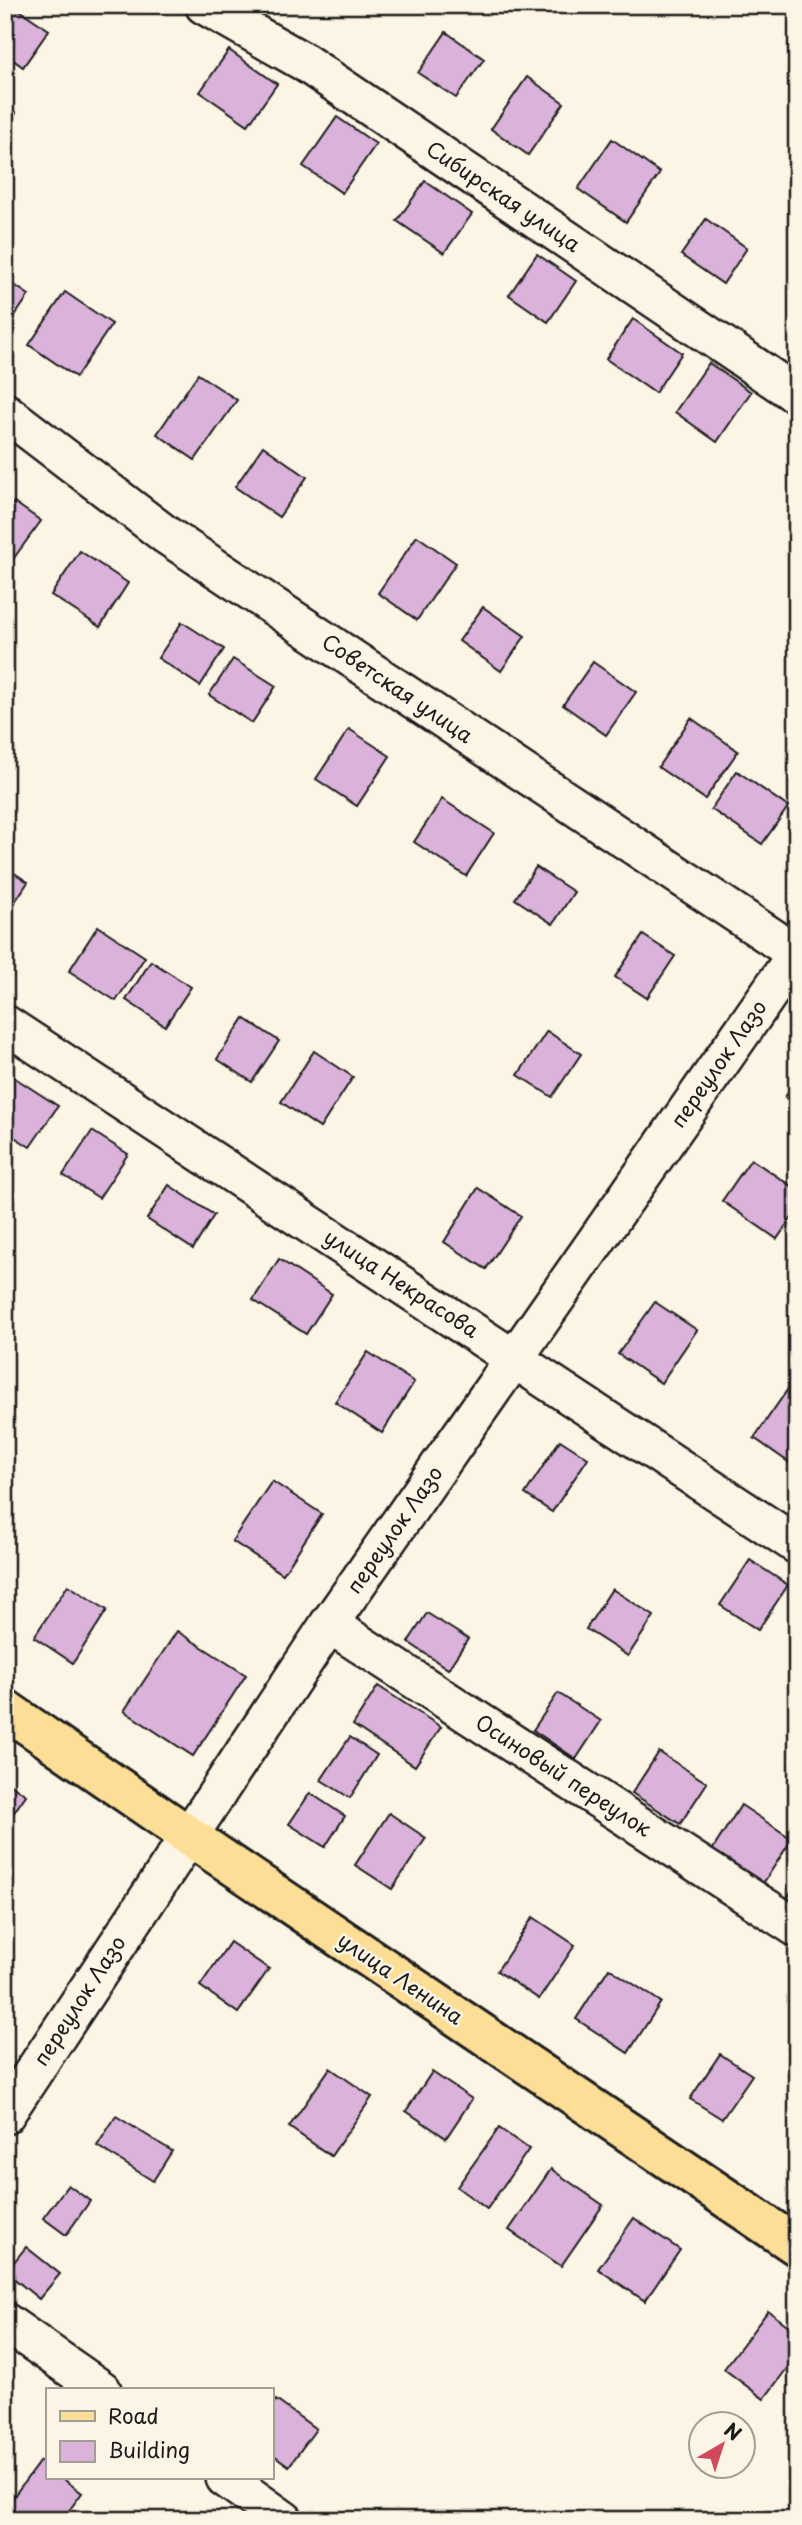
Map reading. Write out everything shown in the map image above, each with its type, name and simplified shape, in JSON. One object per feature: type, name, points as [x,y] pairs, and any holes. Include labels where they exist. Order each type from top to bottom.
[{"type":"main road","name":"улица Ленина","points":[[5,1709],[797,2246]]},
{"type":"street","name":"Сибирская улица","points":[[204,5],[304,62],[797,395]]},
{"type":"street","name":"Советская улица","points":[[5,412],[166,535],[797,953]]},
{"type":"street","name":"переулок Лазо","points":[[5,2115],[329,1624],[797,953]]},
{"type":"street","name":"улица Некрасова","points":[[5,1024],[797,1545]]},
{"type":"street","name":"Осиновый переулок","points":[[329,1624],[797,1928]]},
{"type":"street","points":[[5,2322],[99,2388]]},
{"type":"street","points":[[228,2480],[284,2520]]},
{"type":"building","points":[[12,5],[49,30],[23,67],[5,54],[5,15]]},
{"type":"building","points":[[446,32],[484,59],[456,98],[418,73]]},
{"type":"building","points":[[229,50],[277,84],[248,125],[200,92]]},
{"type":"building","points":[[527,77],[564,103],[528,155],[491,129]]},
{"type":"building","points":[[5,105],[16,113],[5,128]]},
{"type":"building","points":[[337,117],[376,144],[342,193],[303,166]]},
{"type":"building","points":[[612,139],[660,173],[626,222],[578,189]]},
{"type":"building","points":[[425,181],[472,214],[444,253],[397,221]]},
{"type":"building","points":[[706,219],[747,248],[723,284],[681,255]]},
{"type":"building","points":[[537,254],[576,281],[548,322],[509,295]]},
{"type":"building","points":[[5,279],[29,295],[6,329],[5,328]]},
{"type":"building","points":[[65,292],[112,324],[76,377],[29,345]]},
{"type":"building","points":[[633,319],[682,353],[655,393],[606,359]]},
{"type":"building","points":[[709,363],[751,392],[717,442],[675,412]]},
{"type":"building","points":[[198,374],[237,400],[195,460],[157,434]]},
{"type":"building","points":[[263,446],[307,477],[279,517],[235,487]]},
{"type":"building","points":[[14,502],[41,521],[5,570],[5,514]]},
{"type":"building","points":[[417,536],[456,563],[417,620],[378,593]]},
{"type":"building","points":[[80,551],[128,583],[100,627],[51,595]]},
{"type":"building","points":[[483,607],[525,636],[501,671],[459,641]]},
{"type":"building","points":[[182,622],[224,649],[200,686],[158,658]]},
{"type":"building","points":[[233,659],[276,686],[252,723],[209,695]]},
{"type":"building","points":[[593,662],[636,692],[606,735],[563,705]]},
{"type":"building","points":[[691,718],[738,751],[705,799],[658,767]]},
{"type":"building","points":[[349,729],[390,756],[357,806],[316,779]]},
{"type":"building","points":[[737,771],[788,807],[762,844],[711,809]]},
{"type":"building","points":[[442,799],[494,833],[466,876],[414,842]]},
{"type":"building","points":[[5,867],[28,882],[5,917]]},
{"type":"building","points":[[536,867],[574,892],[553,924],[515,899]]},
{"type":"building","points":[[98,926],[145,957],[116,1001],[69,971]]},
{"type":"building","points":[[643,935],[675,956],[647,998],[615,977]]},
{"type":"building","points":[[151,961],[191,987],[165,1026],[126,1000]]},
{"type":"building","points":[[244,1018],[279,1041],[252,1082],[217,1059]]},
{"type":"building","points":[[547,1031],[581,1054],[552,1097],[518,1075]]},
{"type":"building","points":[[314,1051],[353,1077],[320,1128],[281,1102]]},
{"type":"building","points":[[12,1076],[58,1106],[30,1147],[5,1131],[5,1086]]},
{"type":"building","points":[[797,1080],[797,1105],[785,1097]]},
{"type":"building","points":[[92,1131],[128,1154],[99,1198],[63,1175]]},
{"type":"building","points":[[751,1159],[797,1190],[797,1210],[777,1239],[722,1201]]},
{"type":"building","points":[[169,1185],[214,1215],[193,1249],[147,1219]]},
{"type":"building","points":[[478,1188],[521,1216],[486,1269],[444,1242]]},
{"type":"building","points":[[279,1259],[332,1294],[306,1334],[253,1300]]},
{"type":"building","points":[[655,1302],[697,1330],[661,1383],[618,1354]]},
{"type":"building","points":[[368,1352],[414,1382],[382,1433],[335,1402]]},
{"type":"building","points":[[788,1389],[797,1395],[797,1468],[754,1438]]},
{"type":"building","points":[[560,1440],[588,1458],[552,1512],[525,1494]]},
{"type":"building","points":[[272,1481],[322,1514],[283,1574],[232,1541]]},
{"type":"building","points":[[750,1560],[788,1585],[758,1630],[720,1605]]},
{"type":"building","points":[[68,1585],[107,1610],[73,1663],[34,1637]]},
{"type":"building","points":[[612,1589],[654,1616],[628,1656],[586,1629]]},
{"type":"building","points":[[427,1613],[468,1639],[448,1669],[408,1642]]},
{"type":"building","points":[[177,1631],[246,1675],[193,1756],[124,1711]]},
{"type":"building","points":[[378,1686],[441,1727],[415,1766],[353,1725]]},
{"type":"building","points":[[558,1693],[601,1721],[576,1759],[533,1730]]},
{"type":"building","points":[[350,1737],[377,1755],[350,1798],[321,1780]]},
{"type":"building","points":[[659,1752],[707,1783],[680,1824],[632,1793]]},
{"type":"building","points":[[5,1780],[26,1795],[5,1825]]},
{"type":"building","points":[[310,1793],[345,1816],[325,1847],[289,1824]]},
{"type":"building","points":[[741,1805],[792,1839],[762,1885],[711,1852]]},
{"type":"building","points":[[389,1813],[426,1838],[392,1889],[355,1865]]},
{"type":"building","points":[[797,1883],[797,1908],[785,1901]]},
{"type":"building","points":[[533,1917],[575,1945],[539,1999],[497,1971]]},
{"type":"building","points":[[230,1942],[269,1969],[238,2013],[200,1986]]},
{"type":"building","points":[[609,1968],[661,2002],[628,2053],[576,2019]]},
{"type":"building","points":[[720,2054],[752,2075],[722,2119],[690,2099]]},
{"type":"building","points":[[330,2068],[372,2097],[331,2156],[289,2127]]},
{"type":"building","points":[[432,2072],[472,2099],[446,2138],[406,2111]]},
{"type":"building","points":[[116,2116],[172,2151],[153,2181],[97,2146]]},
{"type":"building","points":[[499,2128],[529,2149],[487,2209],[457,2187]]},
{"type":"building","points":[[551,2169],[603,2205],[561,2266],[509,2230]]},
{"type":"building","points":[[68,2185],[90,2201],[66,2235],[43,2218]]},
{"type":"building","points":[[634,2218],[680,2250],[645,2301],[598,2269]]},
{"type":"building","points":[[26,2247],[60,2274],[39,2299],[6,2272]]},
{"type":"building","points":[[768,2311],[797,2332],[797,2355],[764,2399],[724,2369]]},
{"type":"building","points":[[276,2400],[316,2429],[289,2466],[273,2454],[273,2404]]},
{"type":"building","points":[[40,2461],[46,2465],[46,2480],[65,2480],[82,2493],[62,2520],[10,2520],[5,2516],[5,2508]]}]
